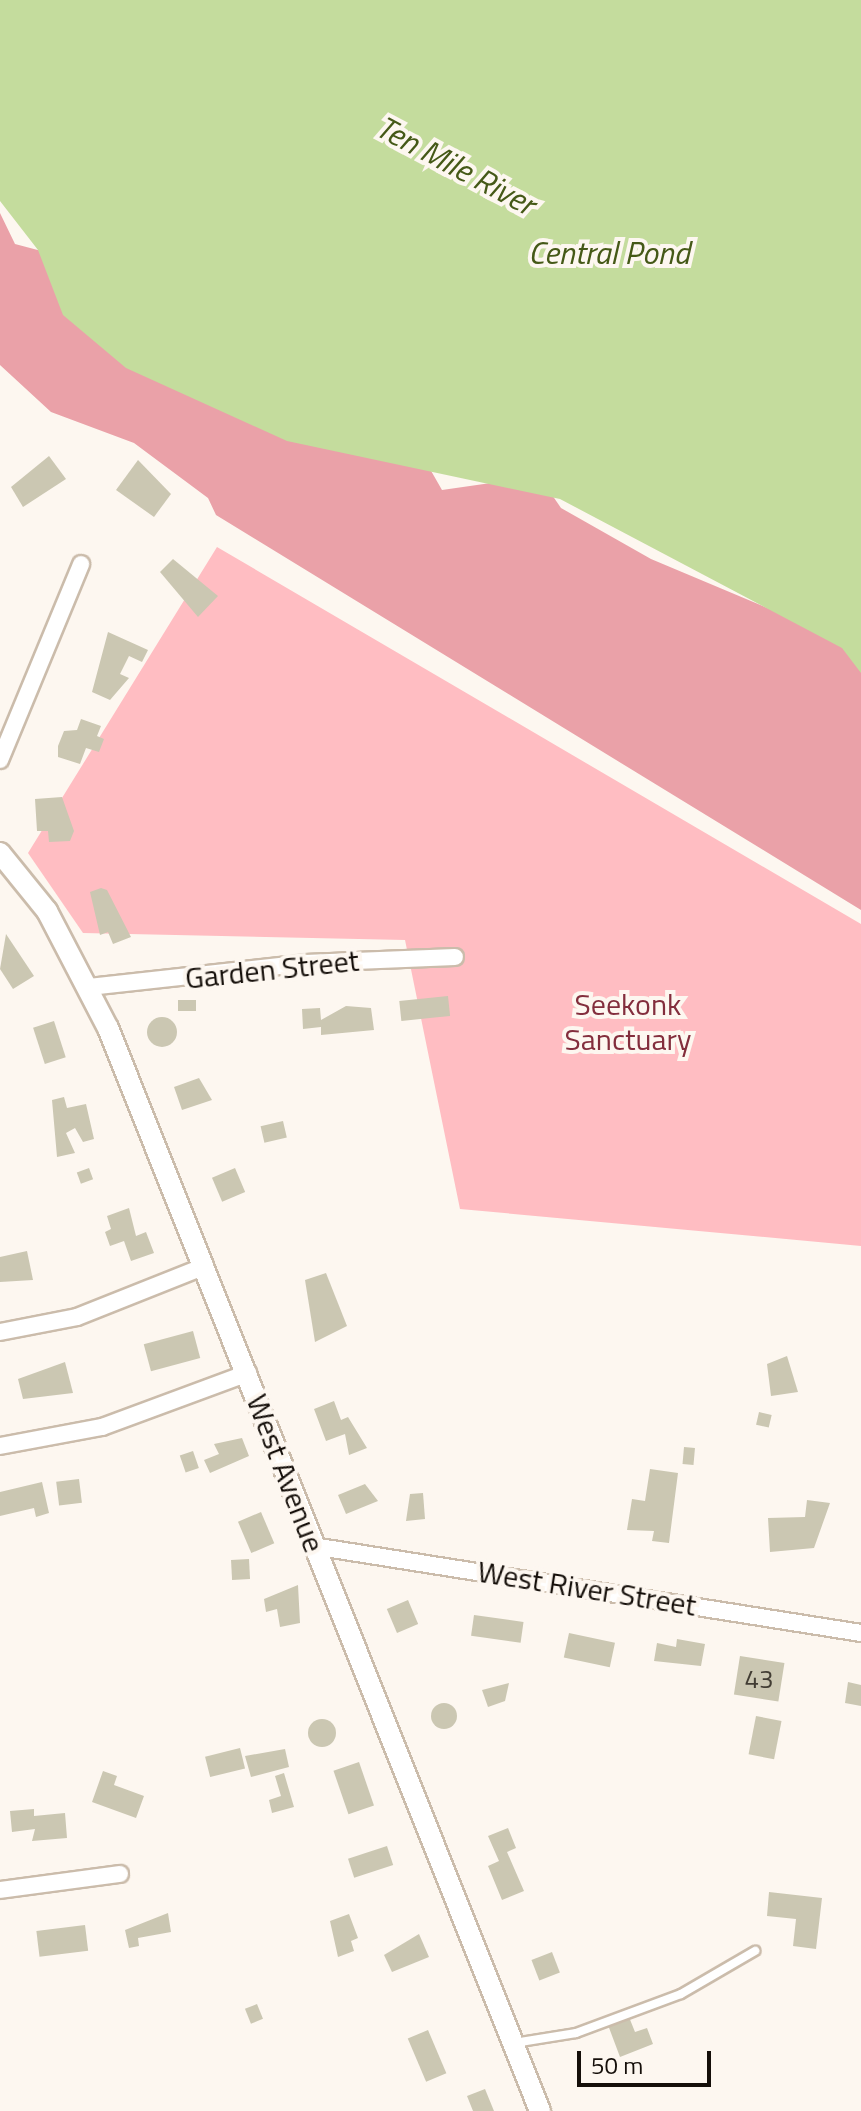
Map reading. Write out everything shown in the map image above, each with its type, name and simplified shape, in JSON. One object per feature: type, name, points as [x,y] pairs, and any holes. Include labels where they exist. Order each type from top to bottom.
[{"type":"street","points":[[0,760],[81,564]]},
{"type":"street","name":"West Avenue","points":[[0,853],[47,911],[89,987],[248,1373],[313,1546],[540,2111]]},
{"type":"street","name":"Garden Street","points":[[89,987],[305,963],[455,957]]},
{"type":"street","points":[[0,1332],[77,1317],[205,1266]]},
{"type":"street","points":[[0,1446],[102,1427],[248,1373]]},
{"type":"street","name":"West River Street","points":[[313,1546],[861,1633]]},
{"type":"street","points":[[0,1890],[120,1874]]},
{"type":"lane","points":[[514,2043],[576,2033],[695,1989],[755,1951]]},
{"type":"green space","name":"Seekonk Sanctuary","points":[[217,547],[861,924],[861,1246],[460,1209],[405,940],[83,933],[28,853]]},
{"type":"shaded area","points":[[0,213],[15,244],[49,253],[422,455],[442,490],[539,476],[561,508],[651,559],[820,630],[861,660],[861,910],[216,515],[208,498],[134,443],[51,412],[0,365]]},
{"type":"water","name":"Central Pond","points":[[0,0],[861,0],[861,673],[842,648],[560,499],[287,441],[126,368],[63,315],[38,250],[0,201]]},
{"type":"building","points":[[49,456],[66,479],[23,507],[11,487]]},
{"type":"building","points":[[138,460],[171,494],[154,517],[116,490]]},
{"type":"building","points":[[173,559],[218,596],[198,617],[160,572]]},
{"type":"building","points":[[108,632],[148,650],[142,662],[129,656],[120,674],[129,678],[110,700],[92,692]]},
{"type":"building","points":[[81,719],[101,726],[97,736],[104,739],[99,752],[86,748],[80,764],[58,757],[58,746],[64,731],[77,730]]},
{"type":"building","points":[[62,797],[74,831],[70,841],[49,842],[48,831],[37,831],[35,799]]},
{"type":"building","points":[[101,888],[107,890],[131,937],[113,944],[108,932],[100,935],[90,892]]},
{"type":"building","points":[[6,934],[34,976],[13,989],[0,969]]},
{"type":"building","points":[[448,996],[450,1016],[401,1021],[399,1001]]},
{"type":"building","points":[[178,1000],[196,1000],[196,1011],[178,1011]]},
{"type":"building","points":[[346,1006],[371,1008],[374,1030],[321,1035],[321,1027],[303,1029],[302,1009],[320,1008],[321,1020]]},
{"type":"building","points":[[162,1017],[173,1021],[177,1032],[173,1043],[162,1047],[151,1043],[147,1032],[151,1021]]},
{"type":"building","points":[[54,1021],[66,1057],[45,1064],[33,1028]]},
{"type":"building","points":[[199,1078],[212,1100],[182,1110],[174,1087]]},
{"type":"building","points":[[64,1097],[67,1108],[86,1104],[94,1139],[83,1142],[75,1128],[66,1133],[75,1153],[57,1157],[52,1100]]},
{"type":"building","points":[[283,1121],[287,1138],[264,1143],[261,1126]]},
{"type":"building","points":[[89,1168],[93,1179],[81,1184],[77,1172]]},
{"type":"building","points":[[235,1168],[245,1192],[222,1202],[212,1178]]},
{"type":"building","points":[[129,1208],[136,1236],[146,1232],[154,1253],[131,1261],[124,1241],[110,1246],[105,1232],[111,1229],[107,1216]]},
{"type":"building","points":[[27,1251],[33,1280],[0,1282],[0,1257]]},
{"type":"building","points":[[326,1273],[347,1326],[315,1342],[305,1280]]},
{"type":"building","points":[[193,1331],[200,1358],[151,1371],[144,1344]]},
{"type":"building","points":[[787,1356],[798,1392],[771,1396],[767,1364]]},
{"type":"building","points":[[65,1362],[73,1393],[23,1399],[18,1379]]},
{"type":"building","points":[[334,1401],[341,1420],[348,1417],[367,1448],[349,1455],[345,1434],[326,1441],[314,1409]]},
{"type":"building","points":[[759,1412],[772,1415],[769,1428],[756,1425]]},
{"type":"building","points":[[242,1438],[249,1456],[210,1473],[204,1460],[219,1454],[214,1444]]},
{"type":"building","points":[[684,1447],[695,1448],[693,1465],[683,1464]]},
{"type":"building","points":[[193,1451],[199,1468],[186,1473],[180,1456]]},
{"type":"building","points":[[650,1469],[678,1473],[669,1543],[652,1541],[654,1531],[627,1530],[632,1499],[645,1501]]},
{"type":"building","points":[[79,1479],[82,1503],[59,1506],[56,1482]]},
{"type":"building","points":[[42,1482],[49,1513],[36,1517],[34,1508],[0,1516],[0,1492]]},
{"type":"building","points":[[365,1484],[378,1501],[346,1514],[338,1495]]},
{"type":"building","points":[[423,1493],[425,1519],[406,1521],[410,1494]]},
{"type":"building","points":[[807,1500],[830,1503],[814,1548],[770,1552],[768,1518],[805,1517]]},
{"type":"building","points":[[261,1512],[274,1543],[251,1553],[238,1522]]},
{"type":"building","points":[[249,1559],[250,1579],[232,1580],[231,1560]]},
{"type":"building","points":[[298,1585],[300,1623],[280,1627],[277,1609],[266,1612],[264,1599]]},
{"type":"building","points":[[408,1600],[418,1624],[397,1633],[387,1609]]},
{"type":"building","points":[[474,1615],[524,1622],[521,1643],[471,1636]]},
{"type":"building","points":[[569,1633],[615,1643],[610,1667],[564,1657]]},
{"type":"building","points":[[677,1639],[705,1644],[701,1666],[654,1661],[657,1643],[676,1647]]},
{"type":"building","points":[[740,1656],[784,1663],[778,1702],[734,1695]]},
{"type":"building","points":[[848,1682],[861,1685],[861,1706],[845,1703]]},
{"type":"building","points":[[509,1683],[505,1701],[488,1707],[482,1690]]},
{"type":"building","points":[[444,1703],[454,1706],[457,1716],[454,1726],[444,1729],[434,1726],[431,1716],[434,1706]]},
{"type":"building","points":[[756,1716],[782,1721],[774,1759],[749,1754]]},
{"type":"building","points":[[322,1719],[332,1723],[336,1733],[332,1743],[322,1747],[312,1743],[308,1733],[312,1723]]},
{"type":"building","points":[[240,1748],[245,1768],[210,1777],[205,1757]]},
{"type":"building","points":[[285,1749],[289,1767],[251,1777],[245,1756]]},
{"type":"building","points":[[359,1762],[374,1805],[348,1814],[333,1771]]},
{"type":"building","points":[[103,1771],[117,1776],[114,1785],[144,1796],[136,1818],[92,1802]]},
{"type":"building","points":[[284,1773],[294,1807],[272,1813],[269,1800],[281,1796],[275,1776]]},
{"type":"building","points":[[34,1809],[34,1816],[65,1813],[67,1838],[32,1841],[35,1829],[12,1832],[10,1811]]},
{"type":"building","points":[[508,1828],[516,1848],[507,1852],[524,1891],[502,1900],[488,1866],[499,1861],[488,1836]]},
{"type":"building","points":[[387,1846],[393,1865],[354,1878],[348,1859]]},
{"type":"building","points":[[769,1892],[822,1898],[816,1949],[793,1946],[796,1919],[767,1916]]},
{"type":"building","points":[[168,1913],[171,1932],[138,1938],[139,1946],[129,1948],[125,1930]]},
{"type":"building","points":[[349,1914],[358,1938],[351,1941],[354,1951],[338,1957],[330,1921]]},
{"type":"building","points":[[85,1925],[88,1951],[40,1957],[36,1931]]},
{"type":"building","points":[[419,1934],[429,1957],[392,1972],[384,1955]]},
{"type":"building","points":[[552,1952],[560,1973],[539,1980],[531,1960]]},
{"type":"building","points":[[257,2004],[263,2019],[251,2024],[245,2009]]},
{"type":"building","points":[[629,2017],[635,2032],[647,2028],[653,2044],[620,2057],[608,2025]]},
{"type":"building","points":[[428,2030],[446,2073],[426,2082],[408,2039]]},
{"type":"building","points":[[485,2089],[494,2111],[473,2111],[467,2096]]},
{"type":"water label","name":"Ten Mile River","points":[[456,165]]}]
